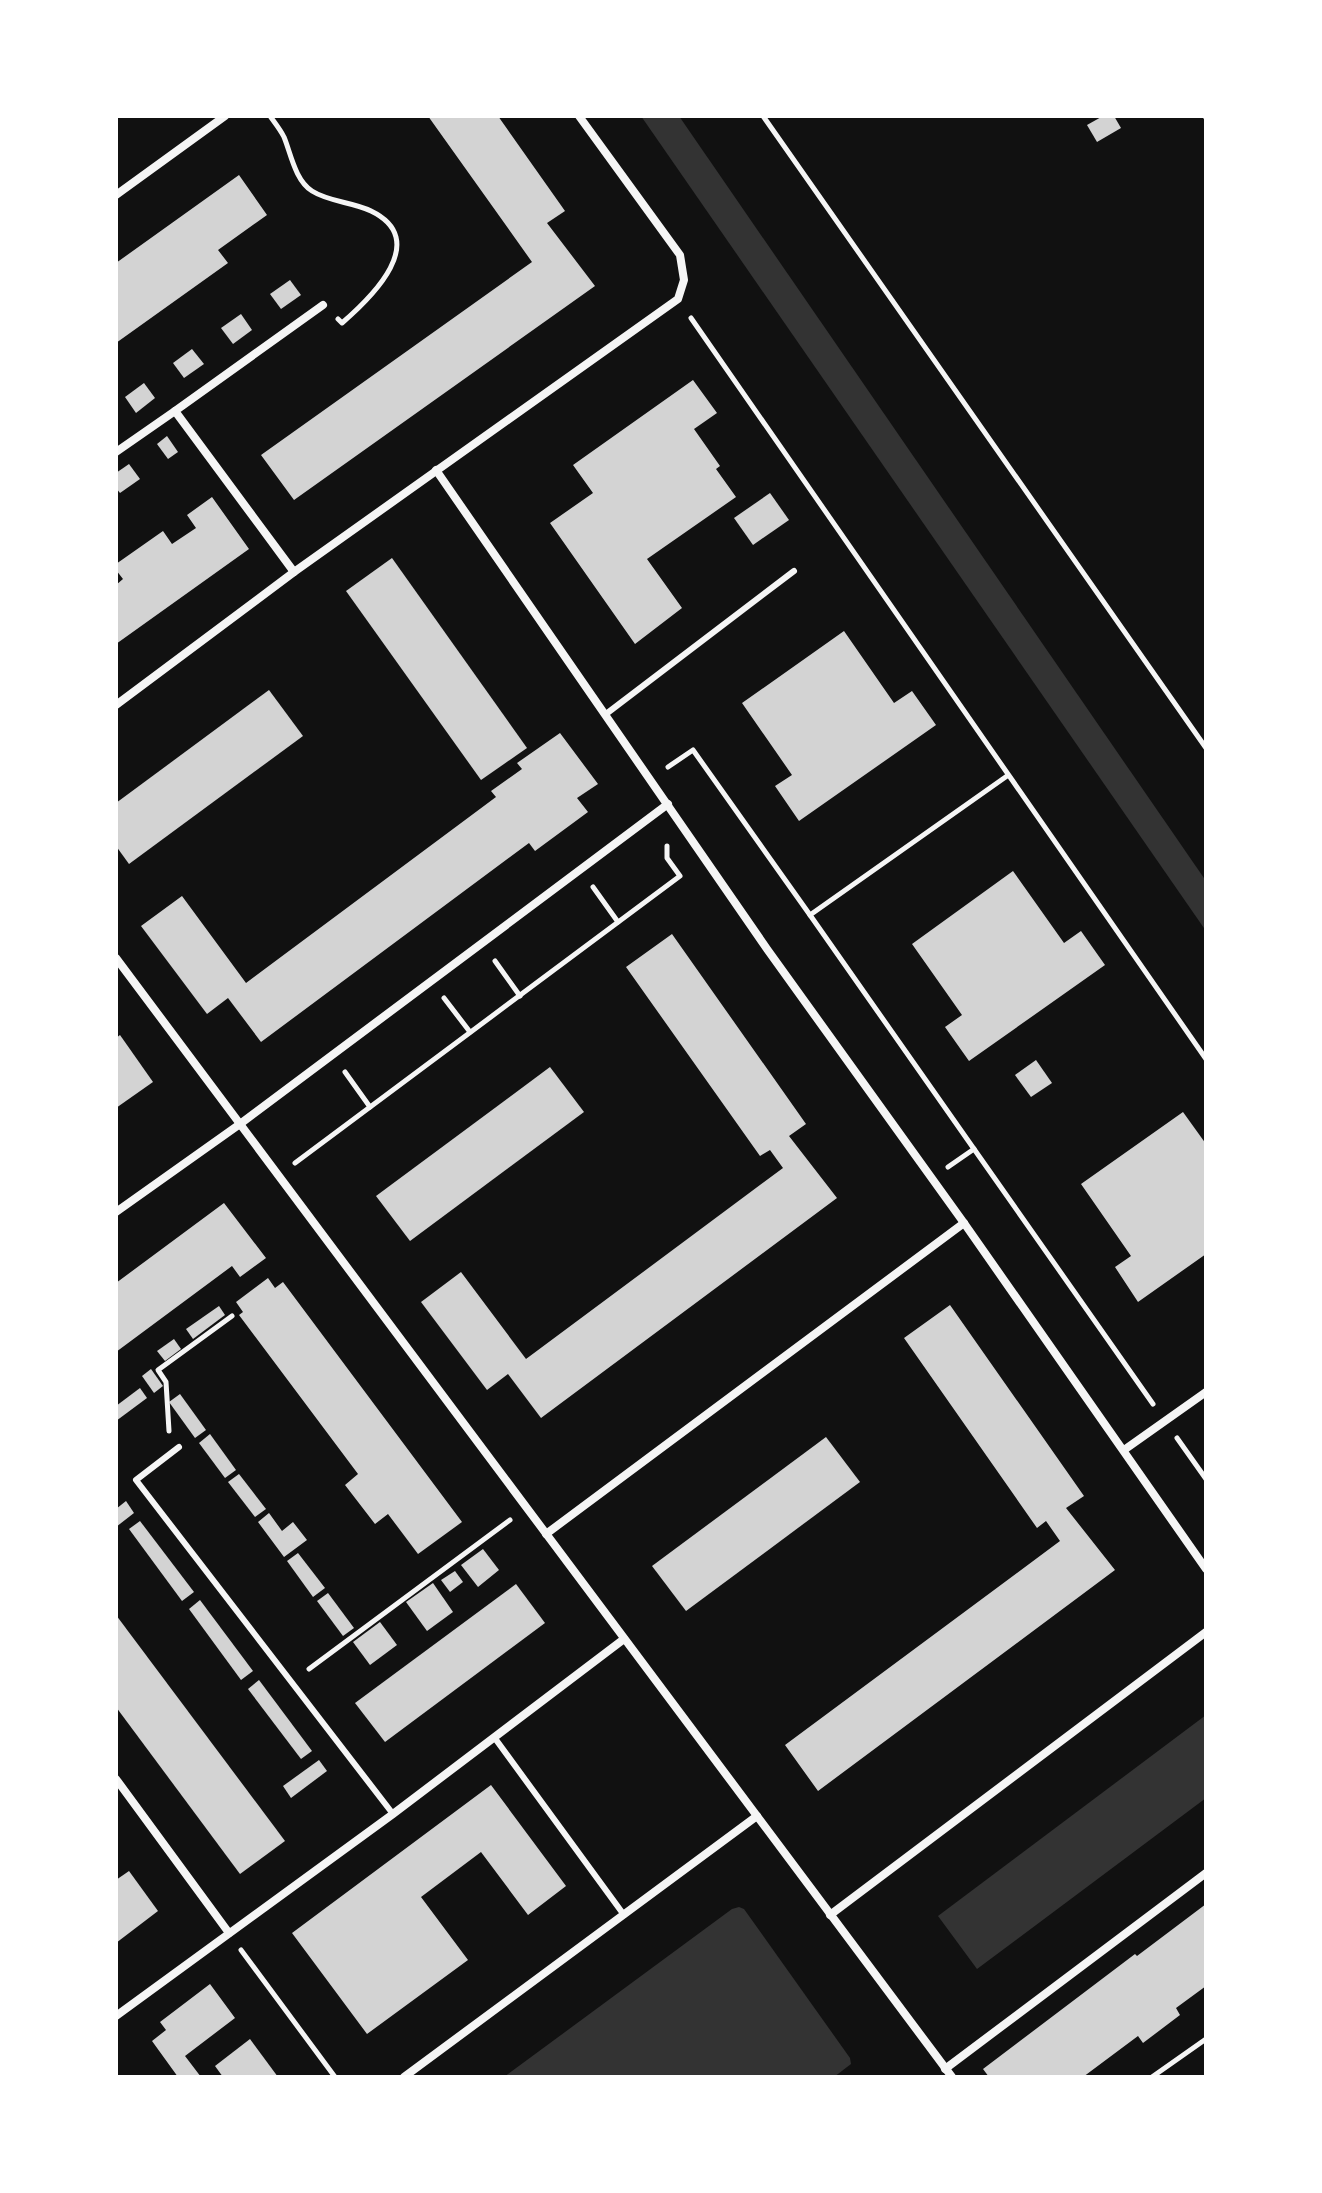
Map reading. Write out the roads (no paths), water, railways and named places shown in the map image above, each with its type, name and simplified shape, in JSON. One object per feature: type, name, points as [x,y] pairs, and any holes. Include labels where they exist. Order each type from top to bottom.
[{"type":"street","points":[[116,195],[225,116]]},
{"type":"street","points":[[116,705],[294,572],[678,299],[684,280],[680,255],[579,116]]},
{"type":"street","points":[[116,452],[323,305]]},
{"type":"street","points":[[175,411],[294,572]]},
{"type":"street","points":[[436,470],[767,949],[964,1223],[1206,1569]]},
{"type":"street","points":[[116,1212],[240,1124],[668,804]]},
{"type":"street","points":[[116,958],[952,2077]]},
{"type":"street","points":[[546,1534],[964,1223]]},
{"type":"street","points":[[1124,1450],[1206,1392]]},
{"type":"street","points":[[830,1915],[1206,1632]]},
{"type":"street","points":[[116,2016],[393,1814],[624,1639]]},
{"type":"street","points":[[116,1779],[229,1933]]},
{"type":"street","points":[[404,2077],[757,1816]]},
{"type":"street","points":[[945,2069],[1206,1873]]},
{"type":"lane","points":[[606,714],[794,571]]},
{"type":"lane","points":[[179,1447],[136,1480],[393,1814]]},
{"type":"lane","points":[[494,1737],[624,1915]]}]
